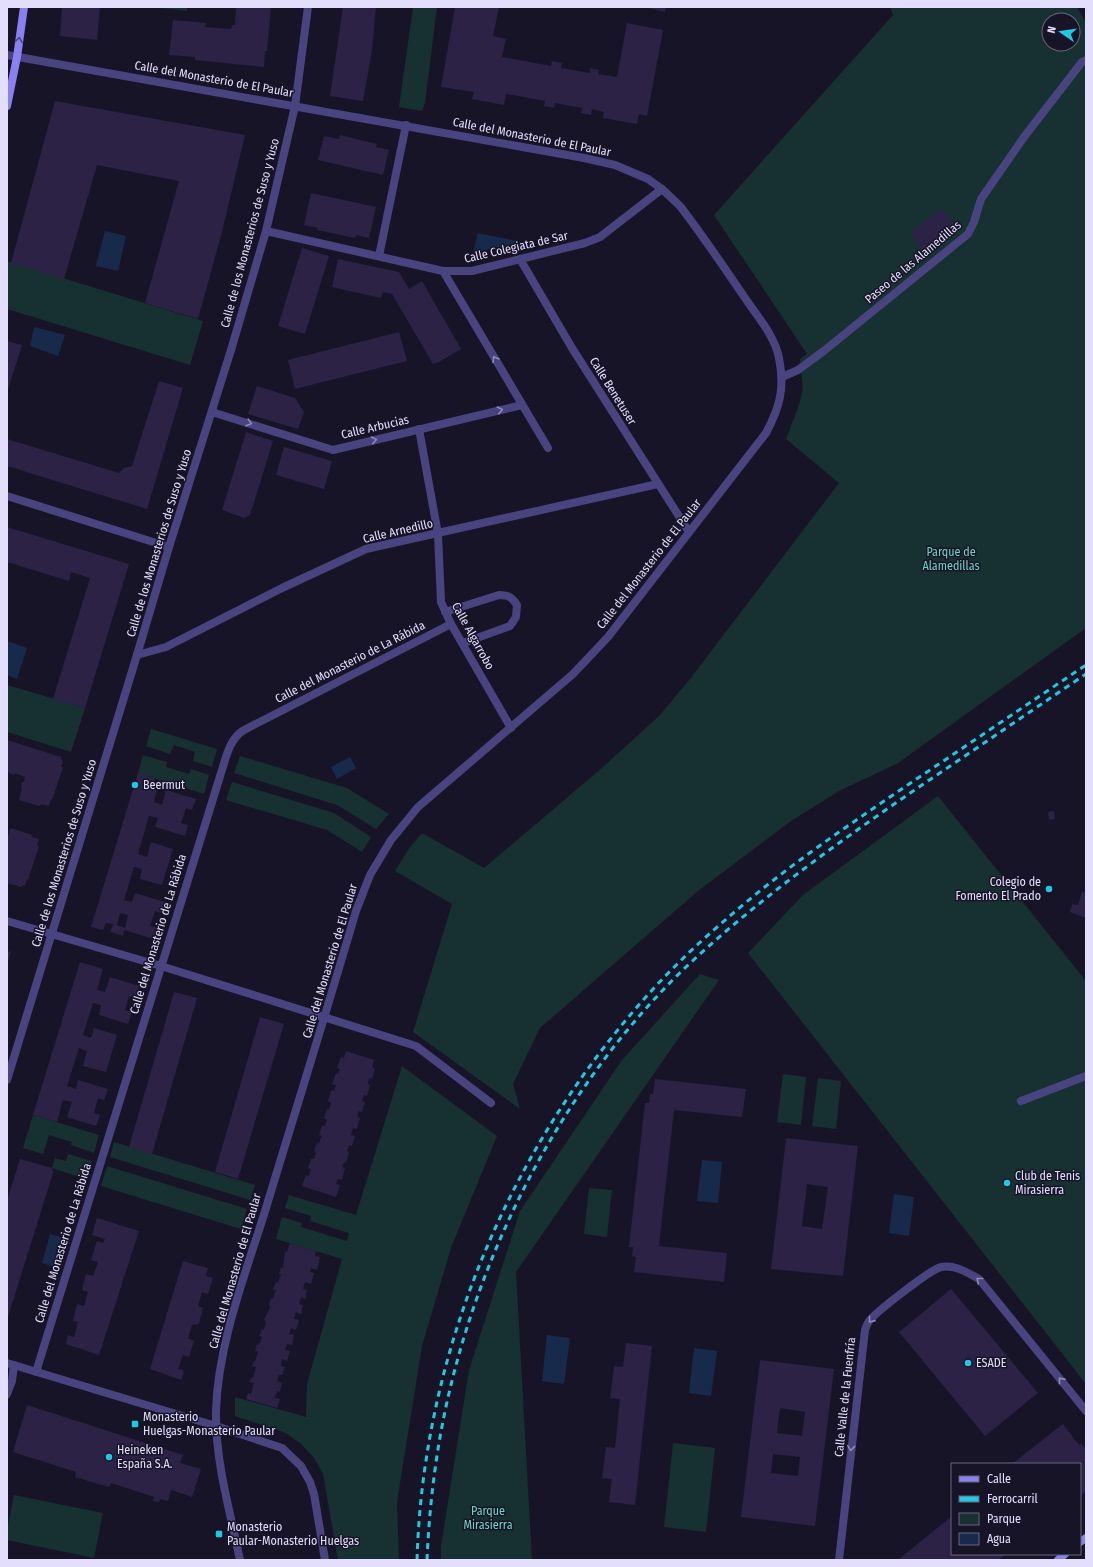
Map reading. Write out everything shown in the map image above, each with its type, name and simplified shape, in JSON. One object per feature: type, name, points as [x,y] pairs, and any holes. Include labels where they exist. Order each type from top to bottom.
[{"type":"street","points":[[7,106],[17,57],[24,7]]},
{"type":"street","name":"Calle de los Monasterios de Suso y Yuso","points":[[7,1080],[266,231],[295,106],[308,7]]},
{"type":"street","name":"Calle del Monasterio de El Paular","points":[[7,55],[406,125],[607,163],[648,179],[662,189],[680,206],[767,331],[779,356],[782,377],[781,400],[773,421],[766,433],[608,637],[573,674],[418,807],[391,840],[370,875],[356,911],[227,1337],[220,1373],[216,1426],[224,1484],[240,1560]]},
{"type":"street","name":"Paseo de las Alamedillas","points":[[782,377],[798,370],[825,350],[968,234],[974,222],[980,199],[1082,62],[1086,60]]},
{"type":"street","points":[[379,256],[406,125]]},
{"type":"street","name":"Calle Colegiata de Sar","points":[[266,231],[443,271],[472,271],[585,243],[600,237],[662,189]]},
{"type":"street","name":"Calle Benetuser","points":[[520,259],[572,348],[689,532]]},
{"type":"street","points":[[443,271],[548,448]]},
{"type":"street","name":"Calle Arbucias","points":[[212,412],[333,450],[522,405]]},
{"type":"street","name":"Calle Algarrobo","points":[[419,429],[438,534],[441,602],[451,624],[511,728]]},
{"type":"street","name":"Calle Arnedillo","points":[[137,655],[166,647],[282,588],[366,549],[658,484]]},
{"type":"street","points":[[7,496],[169,547]]},
{"type":"street","points":[[445,612],[498,595],[506,595],[511,597],[517,605],[516,617],[510,626],[463,643]]},
{"type":"street","name":"Calle del Monasterio de La Rábida","points":[[36,1372],[221,773],[232,742],[244,730],[451,624]]},
{"type":"street","points":[[7,921],[161,966],[416,1046],[491,1103]]},
{"type":"street","points":[[1021,1101],[1086,1076]]},
{"type":"street","name":"Calle Valle de la Fuenfría","points":[[839,1560],[865,1330],[868,1322],[878,1312],[931,1272],[941,1267],[955,1267],[980,1279],[1086,1411]]},
{"type":"street","points":[[7,1394],[12,1381],[10,1364],[216,1426],[282,1448],[305,1470],[314,1494],[325,1560]]},
{"type":"green space","points":[[187,7],[187,11],[161,8]]},
{"type":"green space","points":[[413,7],[437,7],[425,103],[422,111],[399,107]]},
{"type":"green space","name":"Parque de Alamedillas","points":[[890,7],[1077,7],[1080,12],[1041,12],[1041,52],[1081,52],[1081,14],[1086,23],[1086,628],[898,763],[839,791],[791,821],[698,891],[540,1028],[513,1084],[520,1109],[413,1032],[452,904],[395,871],[410,847],[422,833],[484,868],[603,767],[659,716],[690,679],[839,483],[786,439],[798,408],[803,389],[800,359],[807,354],[714,215],[893,15]]},
{"type":"green space","points":[[7,261],[203,321],[190,365],[7,309]]},
{"type":"green space","points":[[7,685],[85,708],[71,752],[7,732]]},
{"type":"green space","points":[[151,729],[217,749],[212,767],[193,761],[195,752],[174,745],[170,754],[146,746]]},
{"type":"green space","points":[[143,755],[167,762],[166,767],[189,774],[191,769],[209,775],[204,794],[138,773]]},
{"type":"green space","points":[[240,756],[347,788],[389,814],[376,829],[337,805],[234,773]]},
{"type":"green space","points":[[232,782],[334,813],[371,837],[362,852],[327,830],[226,800]]},
{"type":"green space","name":"Club de Tenis Mirasierra","points":[[938,796],[1086,981],[1086,1384],[748,953],[803,895]]},
{"type":"green space","name":"Parque Mirasierra","points":[[700,974],[719,980],[516,1272],[532,1560],[441,1560],[441,1546],[469,1370],[520,1211],[622,1060]]},
{"type":"green space","points":[[402,1066],[497,1136],[451,1248],[422,1346],[397,1502],[399,1560],[338,1560],[323,1474],[314,1458],[301,1444],[286,1433],[235,1416],[235,1397],[306,1417],[307,1384],[342,1259],[276,1239],[282,1217],[302,1223],[301,1227],[347,1241],[349,1233],[310,1221],[311,1216],[285,1208],[289,1195],[356,1215]]},
{"type":"green space","points":[[783,1074],[806,1077],[801,1125],[777,1122]]},
{"type":"green space","points":[[818,1078],[841,1081],[836,1129],[812,1126]]},
{"type":"green space","points":[[33,1115],[99,1135],[94,1153],[71,1145],[72,1142],[49,1135],[43,1154],[23,1148]]},
{"type":"green space","points":[[114,1142],[255,1185],[250,1200],[110,1157]]},
{"type":"green space","points":[[68,1154],[92,1161],[86,1179],[52,1168],[55,1158],[66,1161]]},
{"type":"green space","points":[[107,1166],[247,1209],[241,1229],[101,1186]]},
{"type":"green space","points":[[589,1188],[612,1190],[607,1237],[584,1234]]},
{"type":"green space","points":[[673,1443],[715,1448],[706,1532],[664,1527]]},
{"type":"green space","points":[[14,1495],[103,1513],[94,1558],[7,1540],[7,1530]]},
{"type":"water","points":[[105,231],[126,236],[118,271],[96,266]]},
{"type":"water","points":[[478,233],[517,241],[517,243],[473,253]]},
{"type":"water","points":[[34,327],[65,335],[58,356],[30,346]]},
{"type":"water","points":[[7,641],[27,648],[17,679],[7,675]]},
{"type":"water","points":[[350,757],[356,768],[337,779],[331,767]]},
{"type":"water","points":[[702,1160],[722,1162],[718,1203],[697,1201]]},
{"type":"water","points":[[894,1194],[914,1197],[909,1236],[889,1233]]},
{"type":"water","points":[[50,1234],[64,1238],[55,1267],[42,1263]]},
{"type":"water","points":[[547,1335],[570,1338],[564,1384],[542,1381]]},
{"type":"water","points":[[694,1348],[717,1351],[711,1396],[689,1393]]},
{"type":"building","points":[[62,7],[100,7],[97,40],[60,36]]},
{"type":"building","points":[[236,7],[271,7],[264,67],[195,60],[195,57],[169,55],[173,20],[206,23],[205,27],[231,29],[232,25],[235,25]]},
{"type":"building","points":[[343,7],[376,7],[372,50],[363,101],[330,96]]},
{"type":"building","points":[[455,7],[499,7],[493,36],[506,39],[502,57],[551,66],[552,61],[562,63],[561,68],[590,73],[590,68],[599,70],[598,74],[617,77],[627,23],[663,30],[647,116],[639,114],[637,124],[603,118],[604,112],[592,109],[591,115],[581,113],[582,108],[555,103],[554,108],[544,106],[545,101],[506,94],[504,105],[472,99],[474,92],[441,87]]},
{"type":"building","points":[[644,7],[666,7],[665,12]]},
{"type":"building","points":[[55,101],[245,135],[222,232],[198,319],[145,303],[179,181],[97,165],[64,279],[11,263]]},
{"type":"building","points":[[340,135],[377,144],[376,147],[389,150],[383,175],[318,160],[324,136],[339,139]]},
{"type":"building","points":[[311,193],[376,207],[369,238],[356,235],[355,238],[317,230],[318,228],[304,225]]},
{"type":"building","points":[[942,208],[958,230],[926,254],[910,233]]},
{"type":"building","points":[[302,248],[329,256],[305,334],[278,326]]},
{"type":"building","points":[[338,259],[399,272],[409,289],[422,281],[461,349],[433,364],[392,294],[383,292],[381,298],[332,287]]},
{"type":"building","points":[[399,332],[407,361],[295,389],[288,360]]},
{"type":"building","points":[[7,341],[22,345],[7,393]]},
{"type":"building","points":[[159,381],[183,388],[147,509],[7,466],[7,439],[119,473],[124,468],[132,466]]},
{"type":"building","points":[[257,386],[295,398],[304,412],[298,429],[248,414]]},
{"type":"building","points":[[246,432],[273,441],[250,515],[244,518],[222,510]]},
{"type":"building","points":[[284,447],[332,461],[324,489],[276,475]]},
{"type":"building","points":[[7,527],[129,564],[85,708],[53,699],[90,578],[71,572],[69,581],[7,562]]},
{"type":"building","points":[[7,740],[61,757],[63,760],[61,767],[63,767],[49,806],[41,804],[40,806],[19,800],[22,782],[24,782],[25,777],[15,773],[14,775],[7,771]]},
{"type":"building","points":[[138,773],[155,778],[152,787],[157,789],[154,802],[162,805],[166,790],[196,799],[192,810],[186,808],[181,823],[188,825],[185,836],[155,827],[158,818],[149,816],[138,854],[147,857],[151,842],[173,849],[162,885],[140,879],[142,869],[134,867],[124,900],[132,902],[135,893],[165,902],[161,913],[155,911],[150,926],[157,928],[154,939],[124,930],[123,936],[110,932],[113,924],[106,923],[103,930],[91,927]],"holes":[[[120,913],[128,915],[125,928],[117,925]]]},
{"type":"building","points":[[1054,811],[1055,819],[1049,820],[1048,812]]},
{"type":"building","points":[[11,828],[39,839],[37,846],[39,846],[28,880],[27,879],[25,886],[22,885],[22,887],[7,883],[7,838]]},
{"type":"building","points":[[1082,892],[1086,893],[1086,918],[1070,912],[1072,904],[1078,905]]},
{"type":"building","points":[[7,951],[11,952],[7,964]]},
{"type":"building","points":[[80,962],[103,969],[97,990],[105,992],[110,977],[139,986],[136,998],[129,996],[125,1010],[132,1012],[128,1024],[99,1015],[101,1005],[93,1003],[83,1035],[91,1038],[94,1028],[117,1035],[106,1072],[83,1066],[87,1051],[79,1048],[67,1086],[76,1089],[78,1080],[108,1089],[104,1100],[98,1098],[94,1113],[100,1115],[96,1126],[67,1117],[72,1102],[63,1100],[57,1122],[33,1115]]},
{"type":"building","points":[[174,992],[197,998],[152,1154],[129,1147]]},
{"type":"building","points":[[260,1017],[284,1024],[238,1179],[215,1172]]},
{"type":"building","points":[[346,1051],[374,1060],[372,1067],[375,1069],[372,1079],[369,1078],[368,1084],[370,1085],[367,1096],[364,1095],[362,1101],[365,1102],[362,1112],[359,1111],[357,1117],[360,1118],[357,1129],[353,1128],[351,1135],[355,1136],[352,1146],[349,1145],[347,1151],[349,1152],[346,1163],[344,1162],[342,1167],[345,1168],[342,1180],[338,1179],[336,1184],[340,1185],[336,1197],[302,1186],[306,1175],[309,1176],[311,1169],[308,1168],[311,1159],[314,1159],[316,1152],[314,1151],[317,1142],[319,1143],[322,1136],[319,1135],[322,1126],[325,1126],[327,1120],[324,1118],[331,1103],[328,1101],[331,1090],[334,1091],[336,1085],[332,1084],[336,1073],[338,1074],[340,1069],[337,1068],[341,1057],[344,1058]]},
{"type":"building","points":[[655,1079],[746,1089],[742,1117],[674,1110],[659,1246],[727,1253],[724,1282],[634,1272],[636,1257],[632,1256],[633,1247],[629,1247],[645,1103],[649,1103],[650,1094],[653,1094]]},
{"type":"building","points":[[786,1138],[858,1146],[843,1276],[771,1269]],"holes":[[[807,1184],[828,1187],[822,1229],[802,1226]]]},
{"type":"building","points":[[20,1159],[52,1168],[53,1173],[7,1320],[7,1201]]},
{"type":"building","points":[[97,1218],[139,1231],[99,1355],[66,1344],[68,1335],[74,1337],[78,1322],[73,1321],[77,1304],[84,1306],[88,1292],[82,1290],[86,1274],[93,1276],[98,1262],[91,1260],[97,1241],[103,1243],[105,1239],[92,1235]]},
{"type":"building","points":[[290,1243],[316,1251],[315,1256],[320,1257],[317,1270],[311,1268],[310,1272],[314,1273],[311,1284],[305,1282],[303,1289],[307,1290],[305,1299],[301,1297],[299,1304],[303,1305],[301,1314],[296,1312],[294,1319],[299,1320],[296,1330],[291,1328],[289,1334],[294,1335],[292,1345],[287,1344],[285,1350],[290,1351],[287,1361],[282,1359],[281,1366],[285,1367],[282,1375],[279,1375],[277,1381],[282,1383],[280,1392],[277,1391],[275,1398],[280,1399],[277,1408],[246,1399],[248,1393],[251,1394],[254,1383],[249,1382],[251,1378],[253,1378],[256,1367],[252,1366],[258,1352],[255,1351],[257,1344],[259,1345],[262,1337],[259,1336],[262,1329],[264,1330],[266,1321],[264,1320],[271,1306],[269,1306],[271,1298],[273,1299],[276,1290],[273,1290],[276,1282],[278,1283],[281,1274],[279,1274],[281,1267],[283,1268],[285,1251],[287,1252]]},
{"type":"building","points":[[183,1261],[208,1268],[206,1276],[213,1278],[208,1294],[202,1292],[198,1306],[203,1308],[199,1324],[192,1325],[188,1338],[194,1341],[189,1357],[183,1355],[178,1369],[183,1370],[184,1373],[181,1380],[150,1369]]},
{"type":"building","name":"ESADE","points":[[951,1289],[1038,1393],[985,1436],[899,1332]]},
{"type":"building","points":[[626,1343],[652,1346],[635,1505],[609,1502],[612,1479],[602,1478],[606,1447],[615,1448],[620,1399],[610,1398],[614,1366],[623,1367]]},
{"type":"building","points":[[760,1360],[834,1369],[815,1526],[741,1517]],"holes":[[[780,1408],[805,1412],[802,1436],[777,1433]],[[773,1454],[800,1457],[798,1476],[771,1473]]]},
{"type":"building","name":"Heineken España S.A.","points":[[27,1405],[183,1455],[180,1463],[201,1469],[192,1497],[171,1490],[168,1501],[160,1499],[159,1502],[153,1501],[154,1497],[111,1483],[109,1487],[75,1477],[76,1472],[13,1452]]},
{"type":"building","points":[[1063,1424],[1079,1445],[1081,1443],[1086,1449],[1086,1491],[1081,1495],[1081,1463],[1013,1463]]},
{"type":"building","points":[[951,1517],[951,1555],[1005,1555],[998,1560],[898,1560]]},
{"type":"railway","points":[[417,1560],[423,1483],[436,1407],[456,1332],[482,1259],[514,1189],[552,1121],[596,1058],[645,998],[673,968],[766,886],[802,858],[859,818],[1086,665]]},
{"type":"railway","points":[[427,1560],[432,1490],[443,1421],[458,1358],[478,1296],[502,1235],[531,1175],[564,1118],[601,1063],[642,1013],[687,966],[743,917],[801,871],[891,806],[1086,674]]},
{"type":"place","name":"Beermut","points":[[135,785]]},
{"type":"place","name":"Colegio de Fomento El Prado","points":[[1049,889]]},
{"type":"place","name":"Club de Tenis Mirasierra","points":[[1007,1183]]},
{"type":"place","name":"ESADE","points":[[968,1363]]},
{"type":"place","name":"Monasterio Huelgas-Monasterio Paular","points":[[135,1424]]},
{"type":"place","name":"Heineken España S.A.","points":[[109,1457]]},
{"type":"place","name":"Monasterio Paular-Monasterio Huelgas","points":[[219,1534]]}]
